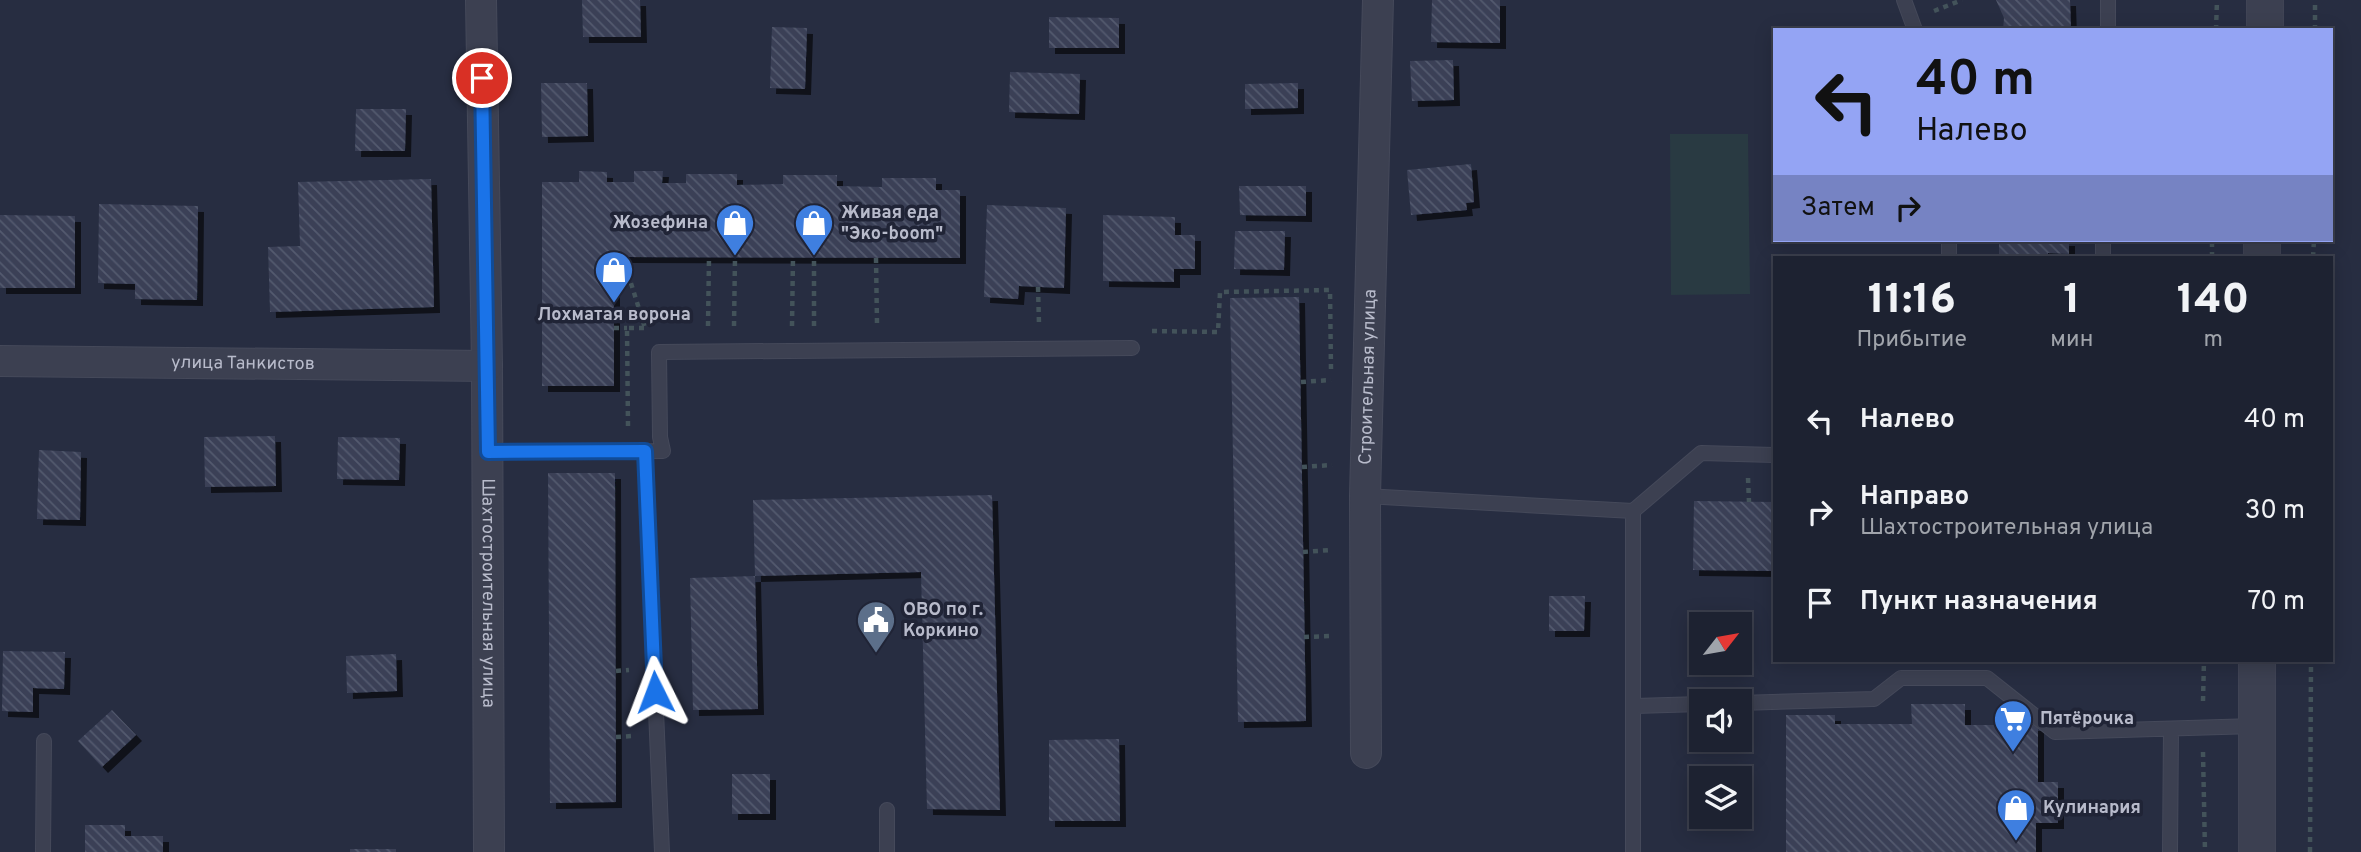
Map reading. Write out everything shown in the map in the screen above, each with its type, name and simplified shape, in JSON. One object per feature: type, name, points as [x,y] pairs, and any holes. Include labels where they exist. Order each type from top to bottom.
[{"type":"street","name":"Шахтостроительная улица","points":[[481,0],[488,452],[489,852]]},
{"type":"street","name":"Строительная улица","points":[[1366,753],[1365,496],[1378,0]]},
{"type":"street","points":[[2264,28],[2265,0]]},
{"type":"street","name":"улица Танкистов","points":[[0,360],[487,366]]},
{"type":"street","points":[[2257,662],[2257,852]]},
{"type":"lane","points":[[1904,0],[1914,28]]},
{"type":"lane","points":[[2108,0],[2108,28]]},
{"type":"lane","points":[[488,452],[663,451],[660,437],[659,352],[1132,348]]},
{"type":"lane","points":[[645,451],[662,852]]},
{"type":"lane","points":[[1365,496],[1633,511],[1701,453],[1773,455]]},
{"type":"lane","points":[[1633,511],[1633,852]]},
{"type":"lane","points":[[1752,703],[1874,699],[1901,678],[1987,678],[2055,732],[2256,726]]},
{"type":"lane","points":[[1635,706],[1689,704]]},
{"type":"lane","points":[[2170,852],[2171,729]]},
{"type":"lane","points":[[43,852],[44,741]]},
{"type":"lane","points":[[887,810],[887,852]]},
{"type":"path","points":[[2216,28],[2217,0]]},
{"type":"path","points":[[2315,0],[2315,28]]},
{"type":"path","points":[[708,328],[709,257]]},
{"type":"path","points":[[734,328],[735,257]]},
{"type":"path","points":[[792,329],[793,257]]},
{"type":"path","points":[[814,257],[814,329]]},
{"type":"path","points":[[876,258],[877,329]]},
{"type":"path","points":[[625,264],[645,328]]},
{"type":"path","points":[[1038,287],[1039,330]]},
{"type":"path","points":[[1218,332],[1220,292],[1330,290],[1331,392]]},
{"type":"path","points":[[614,328],[627,328]]},
{"type":"path","points":[[1301,382],[1331,380]]},
{"type":"path","points":[[1333,453],[1334,477]]},
{"type":"path","points":[[1302,467],[1334,465]]},
{"type":"path","points":[[1303,552],[1334,549],[1335,562]]},
{"type":"path","points":[[1304,637],[1336,635]]},
{"type":"path","points":[[2310,852],[2311,662]]},
{"type":"shaded area","points":[[1670,134],[1748,134],[1750,294],[1671,295]]},
{"type":"building","points":[[582,0],[640,0],[641,37],[583,37]]},
{"type":"building","points":[[1432,0],[1500,0],[1500,43],[1431,42]]},
{"type":"building","points":[[1996,0],[2070,0],[2071,28],[2003,28],[2004,18]]},
{"type":"building","points":[[1049,17],[1119,18],[1119,48],[1049,48]]},
{"type":"building","points":[[772,27],[807,28],[805,89],[770,88]]},
{"type":"building","points":[[1453,60],[1454,100],[1412,101],[1410,61]]},
{"type":"building","points":[[1010,72],[1080,74],[1079,114],[1009,112]]},
{"type":"building","points":[[541,83],[587,83],[588,136],[542,137]]},
{"type":"building","points":[[1298,83],[1298,108],[1245,109],[1245,84]]},
{"type":"building","points":[[356,109],[406,109],[405,151],[355,151]]},
{"type":"building","points":[[1471,164],[1474,202],[1466,203],[1467,210],[1411,215],[1407,170]]},
{"type":"building","points":[[579,171],[607,172],[607,182],[634,182],[634,171],[663,171],[662,183],[686,183],[686,174],[737,174],[737,185],[783,184],[783,175],[837,175],[837,186],[882,187],[882,178],[936,178],[936,190],[960,190],[960,258],[625,257],[625,270],[614,270],[614,386],[542,386],[542,182],[579,182]]},
{"type":"building","points":[[431,179],[434,307],[270,312],[268,247],[300,246],[298,182]]},
{"type":"building","points":[[1239,186],[1306,186],[1306,216],[1240,215]]},
{"type":"building","points":[[99,204],[198,206],[197,300],[135,299],[135,284],[98,283]]},
{"type":"building","points":[[987,205],[1066,208],[1064,288],[1019,286],[1018,299],[984,297]]},
{"type":"building","points":[[0,215],[75,216],[75,288],[0,288]]},
{"type":"building","points":[[1103,215],[1175,217],[1175,235],[1195,235],[1195,269],[1174,269],[1174,282],[1103,281]]},
{"type":"building","points":[[1235,231],[1285,231],[1284,270],[1234,269]]},
{"type":"building","points":[[1999,242],[2069,242],[2069,254],[1999,256]]},
{"type":"building","points":[[1299,297],[1306,721],[1238,722],[1230,298]]},
{"type":"building","points":[[275,436],[276,486],[205,487],[204,437]]},
{"type":"building","points":[[338,437],[400,438],[399,480],[337,479]]},
{"type":"building","points":[[39,450],[81,452],[80,520],[37,519]]},
{"type":"building","points":[[548,473],[615,473],[616,802],[550,803]]},
{"type":"building","points":[[992,495],[1000,810],[927,809],[921,572],[755,576],[753,500]]},
{"type":"building","points":[[1694,501],[1773,502],[1773,571],[1693,570]]},
{"type":"building","points":[[755,576],[758,709],[693,710],[690,578]]},
{"type":"building","points":[[1549,596],[1585,596],[1584,631],[1549,631]]},
{"type":"building","points":[[3,651],[65,652],[64,689],[33,688],[33,712],[2,711]]},
{"type":"building","points":[[396,654],[397,691],[347,693],[346,656]]},
{"type":"building","points":[[1911,704],[1965,704],[1965,725],[2038,725],[2038,782],[2058,782],[2058,823],[2036,823],[2036,852],[1786,852],[1786,715],[1835,715],[1835,724],[1912,724]]},
{"type":"building","points":[[112,710],[136,735],[102,767],[78,741]]},
{"type":"building","points":[[1119,739],[1120,821],[1049,821],[1049,740]]},
{"type":"building","points":[[732,774],[770,774],[770,814],[732,814]]},
{"type":"building","points":[[85,825],[125,825],[125,836],[163,836],[163,852],[85,852]]},
{"type":"building","points":[[350,849],[396,849],[396,852],[350,852]]},
{"type":"place","name":"Жозефина","points":[[735,257]]},
{"type":"place","name":"Живая еда \"Эко-boom\"","points":[[814,257]]},
{"type":"place","name":"Лохматая ворона","points":[[614,304]]},
{"type":"place","name":"ОВО по г. Коркино","points":[[876,654]]},
{"type":"place","name":"Пятёрочка","points":[[2013,753]]},
{"type":"place","name":"Кулинария","points":[[2016,842]]},
{"type":"route","points":[[482,78],[488,452],[645,451],[655,692]]}]
